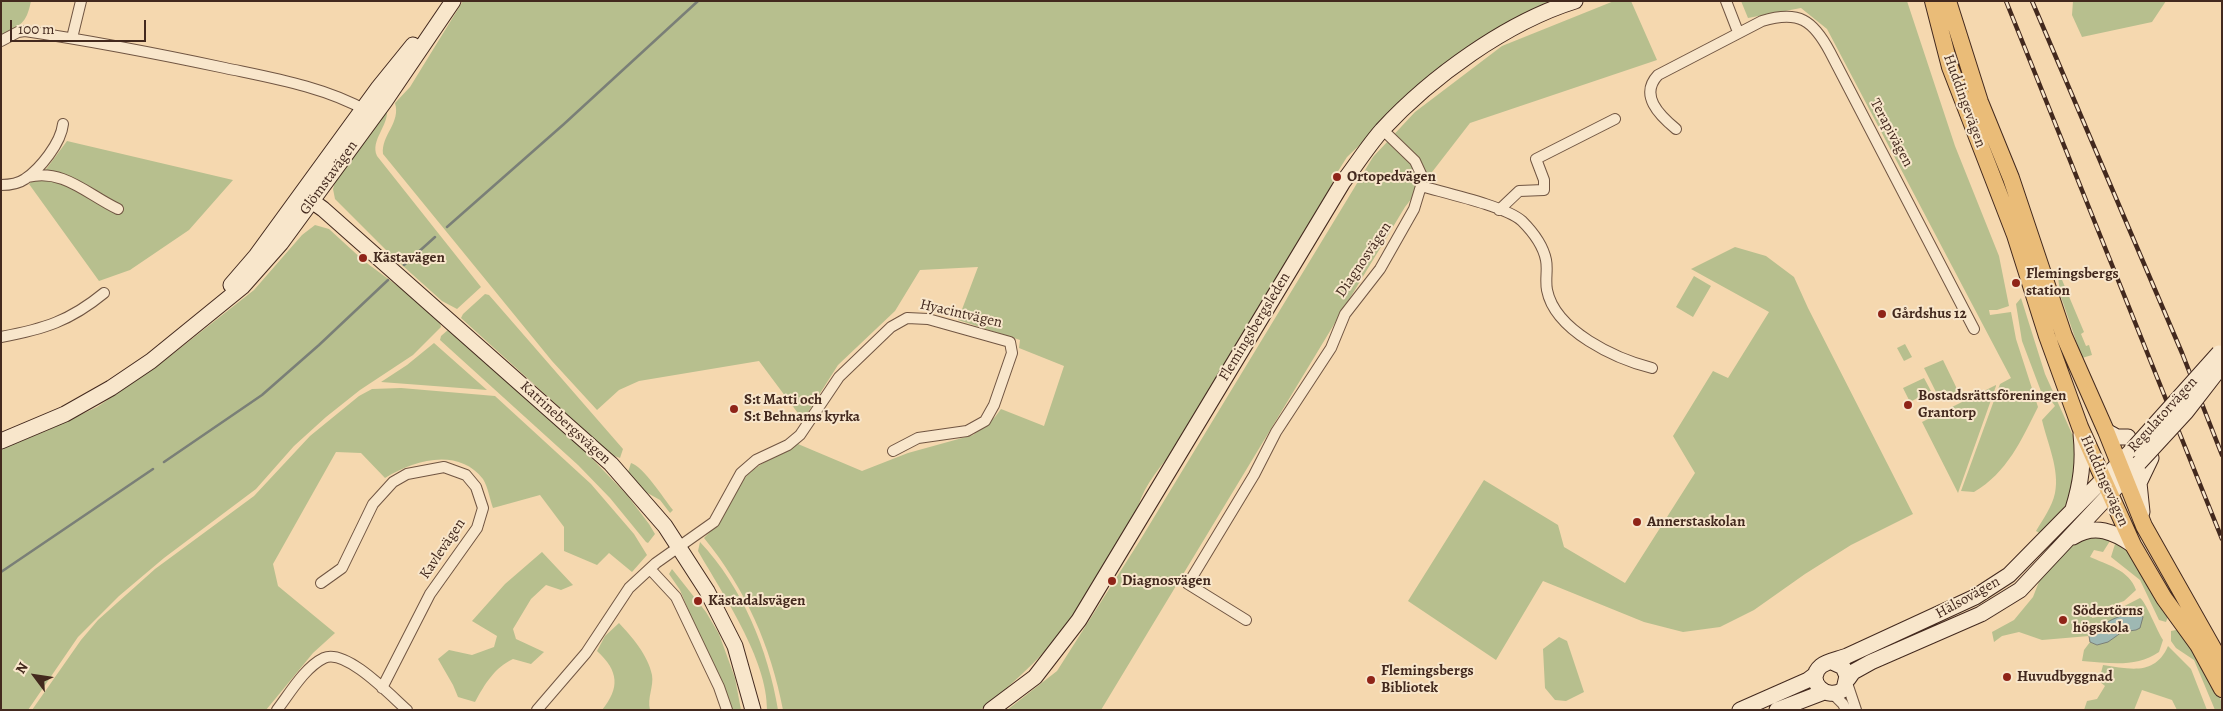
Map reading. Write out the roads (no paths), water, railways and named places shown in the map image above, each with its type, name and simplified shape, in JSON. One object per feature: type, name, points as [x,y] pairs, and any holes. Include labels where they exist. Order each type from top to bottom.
[{"type":"main road","name":"Huddingevägen","points":[[1933,1],[1950,67],[2015,235],[2047,336],[2080,427],[2133,545],[2164,598],[2198,645],[2222,689]]},
{"type":"main road","name":"Huddingevägen","points":[[1948,1],[1980,102],[2011,178],[2064,336],[2144,526],[2222,664]]},
{"type":"street","points":[[72,38],[82,1]]},
{"type":"street","name":"Glömstavägen","points":[[1,441],[57,418],[95,398],[127,378],[183,335],[251,262],[307,197],[448,1]]},
{"type":"street","name":"Glömstavägen","points":[[369,112],[453,1]]},
{"type":"street","name":"Flemingsbergsleden","points":[[990,710],[1035,677],[1079,620],[1343,182],[1382,130],[1431,84],[1471,55],[1520,25],[1575,1]]},
{"type":"street","points":[[1726,1],[1738,32]]},
{"type":"street","name":"Terapivägen","points":[[1676,129],[1664,119],[1648,92],[1652,81],[1658,75],[1738,32],[1776,17],[1801,19],[1819,31],[1974,329]]},
{"type":"street","points":[[1,41],[22,31],[158,54],[304,86],[369,112]]},
{"type":"street","points":[[1499,210],[1519,191],[1544,190],[1544,180],[1536,159],[1615,119]]},
{"type":"street","points":[[1,185],[18,183],[28,177],[58,140],[63,124]]},
{"type":"street","points":[[1382,130],[1415,161],[1421,174],[1422,186],[1499,210],[1520,220],[1537,239],[1546,259],[1547,290],[1555,309],[1565,324],[1623,360],[1652,368]]},
{"type":"street","points":[[28,177],[44,174],[62,177],[118,209]]},
{"type":"street","name":"Diagnosvägen","points":[[1246,620],[1188,584],[1254,476],[1276,432],[1332,348],[1345,314],[1380,269],[1410,219],[1422,186]]},
{"type":"street","name":"Katrinebergsvägen","points":[[307,197],[611,464],[665,526],[707,591],[735,646],[753,710]]},
{"type":"street","points":[[1,337],[55,325],[90,305],[104,293]]},
{"type":"street","name":"Hyacintvägen","points":[[680,547],[714,522],[731,487],[741,473],[756,460],[794,440],[807,427],[839,377],[891,327],[907,318],[928,319],[1008,340],[1012,346],[1012,353],[994,405],[985,421],[967,431],[918,438],[893,451]]},
{"type":"street","name":"Regulatorvägen","points":[[2121,472],[2141,467],[2221,357]]},
{"type":"street","name":"Regulatorvägen","points":[[2107,487],[2121,472],[2131,443],[2142,429],[2221,357]]},
{"type":"street","points":[[2072,513],[2083,474],[2084,459],[2080,427]]},
{"type":"street","points":[[2106,432],[2131,443]]},
{"type":"street","name":"Kavlevägen","points":[[321,583],[342,568],[373,504],[392,482],[408,474],[444,467],[466,475],[476,487],[483,508],[477,528],[430,594],[382,688]]},
{"type":"street","points":[[2141,467],[2139,490],[2144,526]]},
{"type":"street","name":"Hälsovägen","points":[[1832,662],[1975,598],[2009,575],[2072,513],[2107,487]]},
{"type":"street","name":"Hälsovägen","points":[[1847,681],[1853,672],[1871,662],[1981,614],[2020,590],[2068,540],[2107,487]]},
{"type":"street","points":[[2068,540],[2080,533],[2096,529],[2113,532],[2133,545]]},
{"type":"street","points":[[537,710],[586,653],[619,600],[650,569],[680,547]]},
{"type":"street","points":[[650,569],[676,598],[719,687],[727,710]]},
{"type":"street","points":[[277,710],[316,664],[326,657],[346,660],[407,710]]},
{"type":"street","points":[[1740,710],[1808,680],[1816,674],[1823,664],[1832,662],[1843,667],[1856,710]]},
{"type":"street","points":[[1816,674],[1816,684],[1843,704],[1846,710]]},
{"type":"street","points":[[1777,710],[1828,693],[1840,692],[1847,681]]},
{"type":"water","points":[[2140,612],[2143,617],[2140,628],[2122,632],[2108,642],[2097,645],[2090,642],[2089,636],[2106,623],[2126,614]]},
{"type":"waterway","points":[[447,227],[564,124],[698,1]]},
{"type":"waterway","points":[[404,265],[435,237]]},
{"type":"waterway","points":[[164,462],[262,395],[388,280]]},
{"type":"waterway","points":[[1,572],[153,469]]},
{"type":"railway","points":[[2006,1],[2222,539]]},
{"type":"railway","points":[[2032,1],[2182,353],[2222,455]]},
{"type":"place","name":"Ortopedvägen","points":[[1337,177]]},
{"type":"place","name":"Kästavägen","points":[[363,258]]},
{"type":"place","name":"Flemingsbergs station","points":[[2016,283]]},
{"type":"place","name":"Gårdshus 12","points":[[1882,314]]},
{"type":"place","name":"Bostadsrättsföreningen Grantorp","points":[[1908,405]]},
{"type":"place","name":"S:t Matti och S:t Behnams kyrka","points":[[734,409]]},
{"type":"place","name":"Annerstaskolan","points":[[1637,522]]},
{"type":"place","name":"Diagnosvägen","points":[[1112,581]]},
{"type":"place","name":"Kästadalsvägen","points":[[698,601]]},
{"type":"place","name":"Södertörns högskola","points":[[2063,620]]},
{"type":"place","name":"Huvudbyggnad","points":[[2007,677]]},
{"type":"place","name":"Flemingsbergs Bibliotek","points":[[1371,680]]}]
